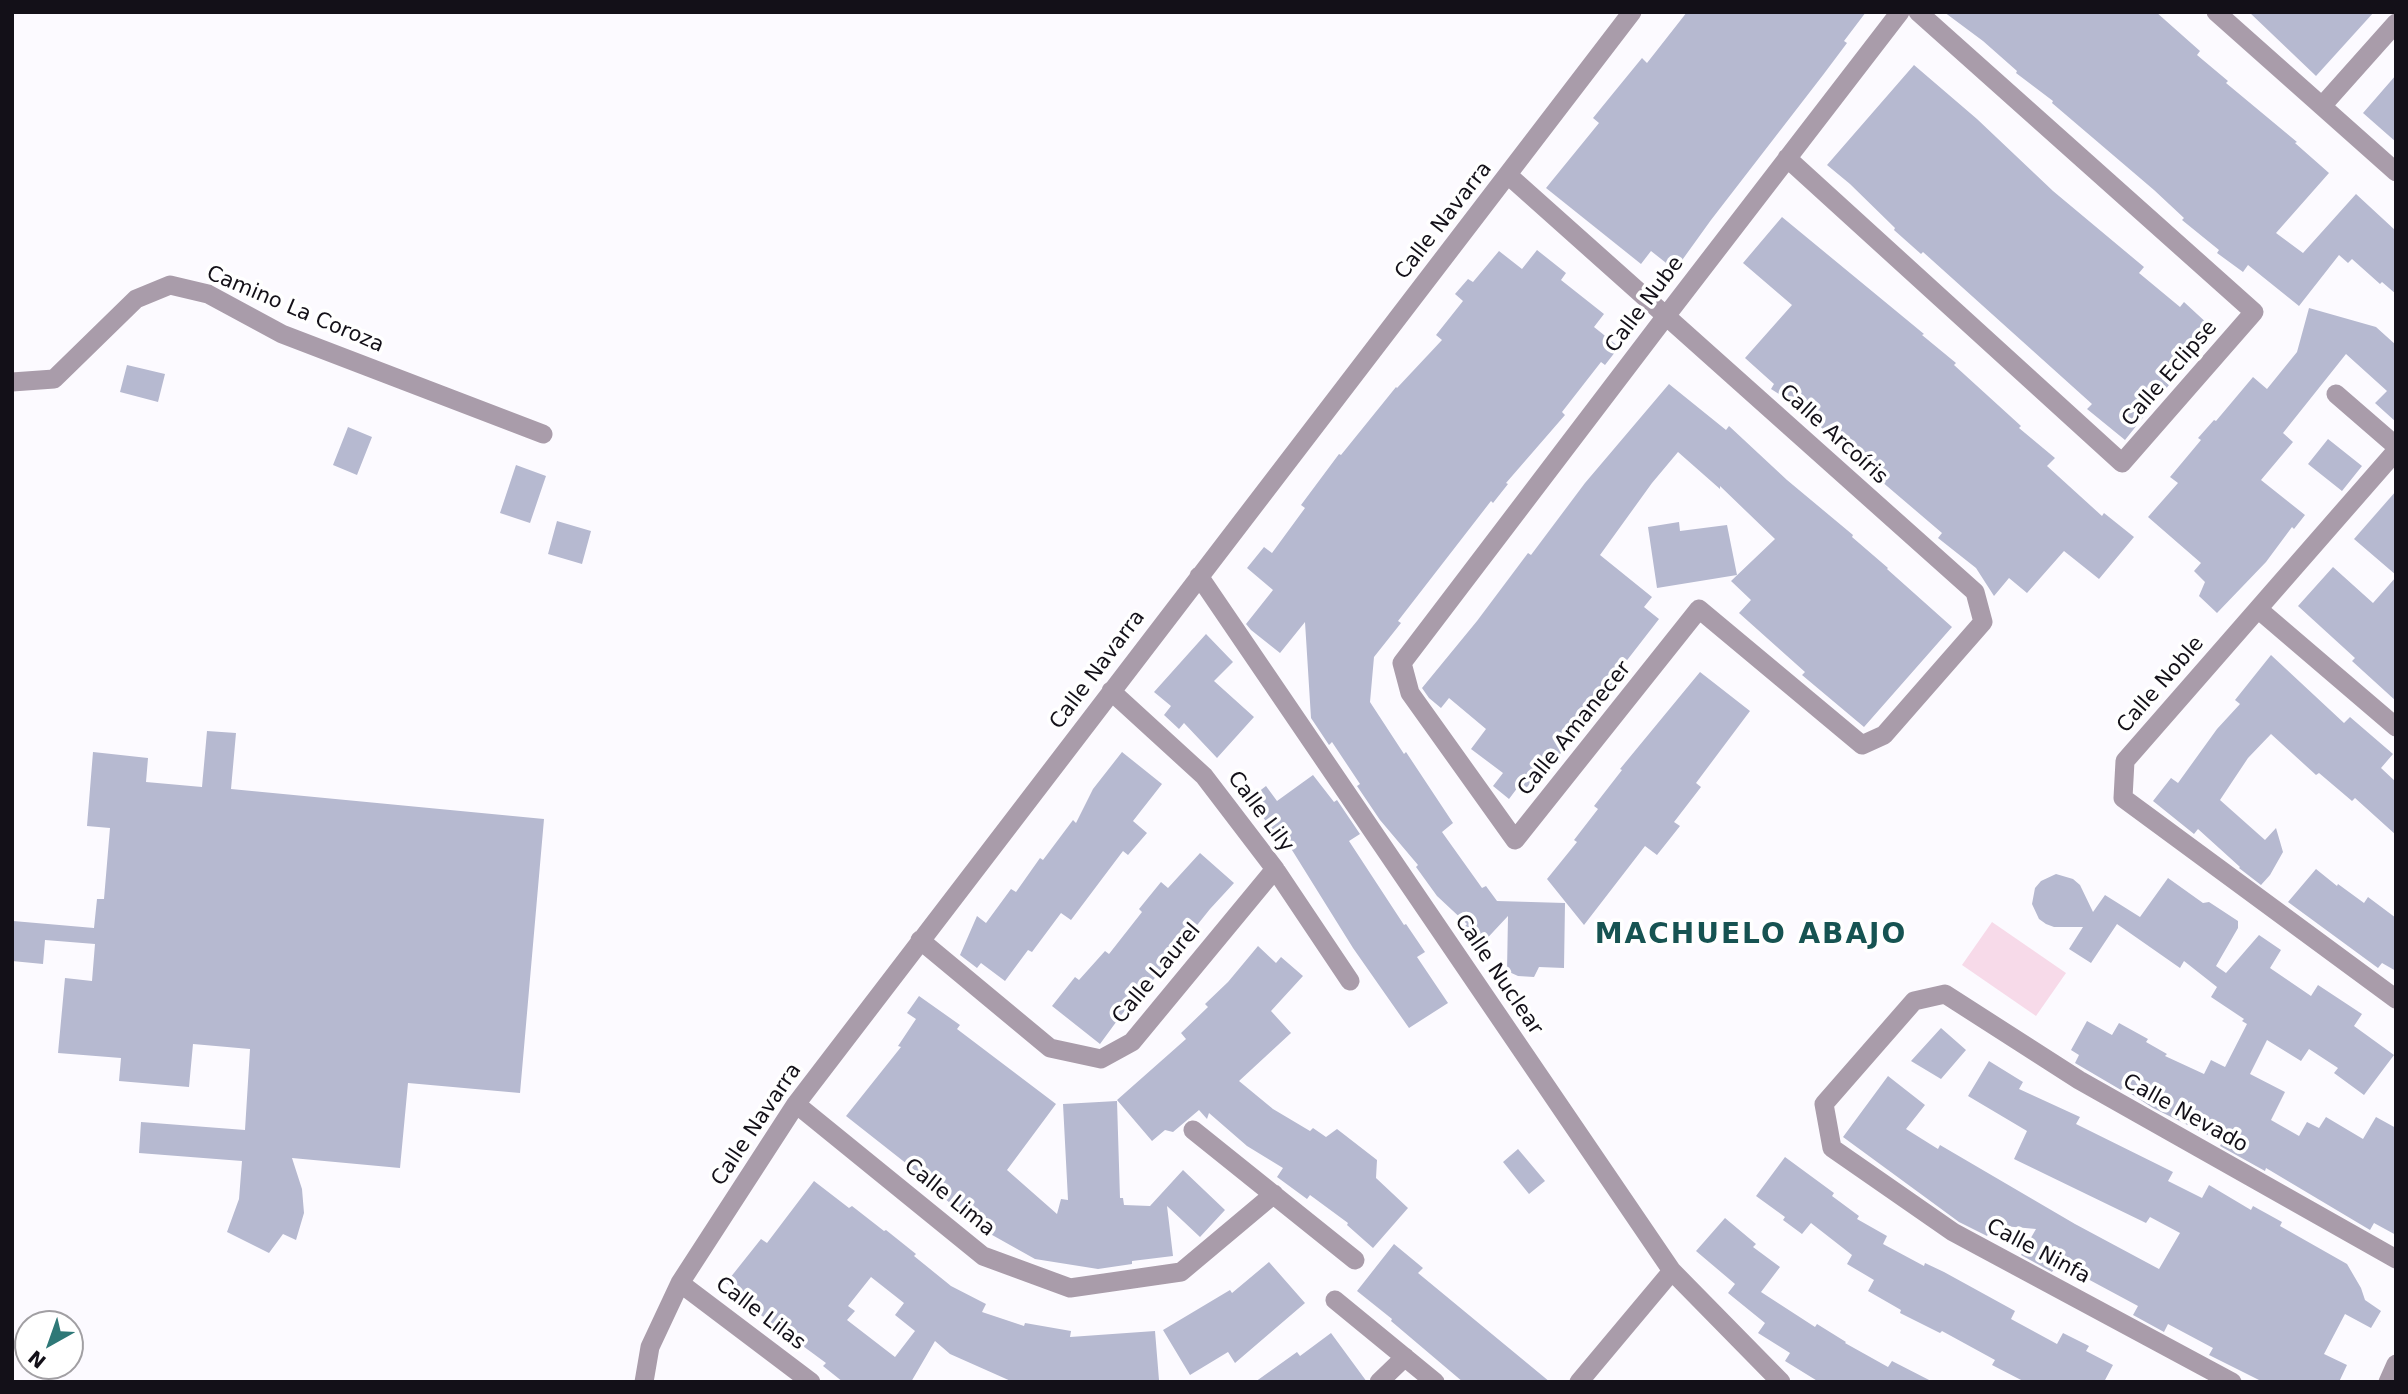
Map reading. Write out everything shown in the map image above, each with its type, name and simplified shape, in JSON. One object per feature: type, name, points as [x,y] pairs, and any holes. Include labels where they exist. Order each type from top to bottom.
[{"type":"street","name":"Calle Navarra","points":[[643,1382],[650,1347],[680,1283],[796,1104],[1632,12]]},
{"type":"street","name":"Calle Nube","points":[[1429,628],[1900,12]]},
{"type":"street","name":"Calle Eclipse","points":[[1787,158],[2123,463],[2254,312],[1918,12]]},
{"type":"street","points":[[2216,12],[2396,172]]},
{"type":"street","points":[[2322,106],[2396,23]]},
{"type":"street","name":"Calle Arcoíris","points":[[1508,175],[1975,592],[1983,622],[1884,735],[1862,745]]},
{"type":"street","name":"Camino La Coroza","points":[[12,382],[54,379],[136,299],[170,285],[208,294],[282,334],[543,434]]},
{"type":"street","points":[[2336,394],[2396,448]]},
{"type":"street","name":"Calle Noble","points":[[2396,448],[2125,761],[2123,799],[2396,999]]},
{"type":"street","name":"Calle Nuclear","points":[[1199,576],[1672,1271],[1781,1382]]},
{"type":"street","points":[[2258,609],[2396,727]]},
{"type":"street","name":"Calle Amanecer","points":[[1429,628],[1402,663],[1410,693],[1515,841],[1699,610],[1862,745]]},
{"type":"street","name":"Calle Lily","points":[[1111,691],[1204,776],[1275,869],[1350,981]]},
{"type":"street","name":"Calle Laurel","points":[[920,940],[1050,1048],[1101,1059],[1132,1042],[1275,869]]},
{"type":"street","name":"Calle Ninfa","points":[[1957,1002],[1945,994],[1914,1001],[1824,1104],[1832,1148],[1953,1232],[2232,1382]]},
{"type":"street","name":"Calle Nevado","points":[[1957,1002],[2079,1080],[2396,1259]]},
{"type":"street","name":"Calle Lima","points":[[796,1104],[984,1256],[1070,1288],[1181,1272],[1274,1194]]},
{"type":"street","points":[[1194,1130],[1355,1260]]},
{"type":"street","points":[[1579,1382],[1672,1271]]},
{"type":"street","name":"Calle Lilas","points":[[680,1283],[811,1382]]},
{"type":"street","points":[[1335,1300],[1435,1382]]},
{"type":"street","points":[[1378,1382],[1405,1357]]},
{"type":"street","points":[[2388,1382],[2396,1364]]},
{"type":"shaded area","points":[[1992,922],[2066,973],[2036,1016],[1962,965]]},
{"type":"building","points":[[1687,12],[1866,12],[1844,41],[1847,43],[1675,270],[1651,251],[1641,264],[1546,188],[1599,123],[1593,118],[1642,58],[1647,63]]},
{"type":"building","points":[[1944,12],[2156,12],[2200,51],[2197,55],[2228,81],[2226,83],[2297,142],[2295,143],[2329,173],[2276,233],[2303,253],[2356,194],[2396,231],[2396,294],[2382,282],[2380,284],[2352,259],[2348,263],[2339,255],[2299,306],[2248,265],[2243,272],[2217,253],[2219,250],[2182,220],[2184,218],[2154,190],[2052,103],[2053,101],[2016,73],[2017,71],[1983,41]]},
{"type":"building","points":[[2249,12],[2374,12],[2316,76]]},
{"type":"building","points":[[1914,65],[1977,119],[2053,191],[2144,267],[2139,273],[2180,307],[2184,302],[2210,326],[2162,379],[2169,385],[2125,440],[2087,409],[2092,404],[1923,252],[1921,254],[1894,230],[1895,228],[1850,184],[1827,165]]},
{"type":"building","points":[[2396,75],[2396,142],[2363,113]]},
{"type":"building","points":[[1782,217],[1956,363],[1954,365],[2021,426],[2019,428],[2055,458],[2047,466],[2102,516],[2104,513],[2134,537],[2099,579],[2064,551],[2027,593],[2009,578],[1994,596],[1976,568],[1938,538],[1942,533],[1874,475],[1877,472],[1834,437],[1832,439],[1806,411],[1771,389],[1774,384],[1745,358],[1792,305],[1743,263]]},
{"type":"building","points":[[1537,250],[1566,273],[1561,280],[1604,314],[1594,327],[1619,347],[1605,365],[1601,362],[1562,412],[1565,415],[1506,483],[1508,484],[1493,503],[1491,501],[1398,621],[1401,623],[1374,657],[1370,702],[1453,823],[1442,832],[1482,888],[1486,886],[1497,901],[1565,903],[1564,968],[1539,967],[1534,977],[1518,976],[1507,971],[1508,916],[1479,947],[1461,931],[1467,924],[1437,896],[1416,867],[1418,865],[1380,820],[1332,742],[1329,745],[1311,718],[1305,622],[1280,653],[1246,624],[1273,590],[1247,568],[1264,547],[1272,553],[1305,508],[1301,505],[1339,454],[1341,455],[1396,387],[1442,340],[1436,335],[1463,301],[1455,294],[1468,279],[1473,282],[1499,251],[1522,269]]},
{"type":"building","points":[[2309,308],[2376,327],[2396,345],[2396,422],[2375,403],[2387,391],[2346,354],[2283,433],[2293,442],[2261,480],[2305,515],[2294,529],[2292,527],[2266,562],[2217,613],[2199,596],[2205,582],[2194,571],[2201,563],[2148,517],[2178,483],[2170,477],[2214,420],[2216,421],[2253,377],[2267,389],[2297,352]]},
{"type":"building","points":[[127,365],[165,374],[158,402],[120,392]]},
{"type":"building","points":[[1669,384],[1726,430],[1729,426],[1952,627],[1864,727],[1802,675],[1805,672],[1739,613],[1751,600],[1731,581],[1775,539],[1720,486],[1720,489],[1678,452],[1600,555],[1652,597],[1644,607],[1659,619],[1621,668],[1626,676],[1614,690],[1612,688],[1557,758],[1552,755],[1524,791],[1518,787],[1509,799],[1493,786],[1503,773],[1471,749],[1486,729],[1449,698],[1441,708],[1422,688],[1528,553],[1531,555],[1585,483]]},
{"type":"building","points":[[348,427],[372,437],[357,475],[333,465]]},
{"type":"building","points":[[2328,439],[2362,466],[2342,491],[2308,464]]},
{"type":"building","points":[[516,465],[546,476],[530,523],[500,513]]},
{"type":"building","points":[[2396,491],[2396,575],[2354,539]]},
{"type":"building","points":[[557,521],[591,531],[582,564],[548,554]]},
{"type":"building","points":[[1679,522],[1680,531],[1727,525],[1737,575],[1657,588],[1648,527]]},
{"type":"building","points":[[2333,567],[2373,603],[2396,577],[2396,701],[2352,661],[2355,658],[2298,606]]},
{"type":"building","points":[[1206,634],[1233,662],[1214,681],[1254,717],[1217,758],[1184,723],[1179,729],[1164,715],[1171,706],[1154,692]]},
{"type":"building","points":[[2271,655],[2344,723],[2350,717],[2393,754],[2381,768],[2396,782],[2396,835],[2355,798],[2352,801],[2319,773],[2316,775],[2271,734],[2248,758],[2220,800],[2265,840],[2276,828],[2283,852],[2261,885],[2198,829],[2194,834],[2153,801],[2171,778],[2178,783],[2217,729],[2240,704],[2235,700]]},
{"type":"building","points":[[1700,672],[1750,711],[1696,783],[1701,787],[1674,822],[1680,826],[1657,855],[1645,846],[1584,925],[1547,879],[1577,842],[1574,840],[1598,809],[1594,806],[1622,770],[1620,769]]},
{"type":"building","points":[[207,731],[236,733],[231,789],[544,819],[520,1093],[408,1083],[400,1168],[292,1158],[302,1189],[304,1213],[296,1240],[283,1234],[269,1253],[227,1232],[239,1199],[242,1161],[139,1153],[141,1122],[245,1130],[250,1049],[193,1044],[189,1087],[119,1081],[121,1058],[58,1053],[65,978],[92,981],[95,944],[45,940],[43,964],[12,961],[13,921],[94,928],[97,899],[104,899],[110,828],[87,826],[93,752],[148,758],[146,782],[202,787]]},
{"type":"building","points":[[1122,752],[1162,784],[1133,821],[1147,833],[1128,855],[1123,851],[1071,920],[1061,913],[1032,952],[1028,950],[1005,981],[981,963],[977,968],[960,955],[977,916],[986,923],[1011,889],[1016,892],[1040,858],[1043,860],[1073,820],[1076,823],[1093,789]]},
{"type":"building","points":[[1313,775],[1334,802],[1337,800],[1360,834],[1349,841],[1425,952],[1417,957],[1448,1003],[1409,1028],[1353,948],[1282,834],[1278,837],[1249,799],[1266,786],[1277,801]]},
{"type":"building","points":[[1200,853],[1234,883],[1122,1014],[1100,1044],[1052,1006],[1075,977],[1079,980],[1105,951],[1109,954],[1142,912],[1139,909],[1161,882],[1168,888]]},
{"type":"building","points":[[2316,869],[2364,903],[2368,897],[2396,918],[2396,971],[2382,963],[2378,968],[2288,902]]},
{"type":"building","points":[[2056,874],[2073,879],[2080,885],[2093,912],[2105,895],[2140,917],[2168,878],[2203,903],[2209,902],[2238,921],[2238,928],[2216,966],[2226,973],[2259,935],[2281,950],[2270,968],[2311,996],[2318,985],[2362,1014],[2354,1026],[2394,1055],[2364,1095],[2334,1073],[2338,1068],[2309,1049],[2301,1061],[2267,1040],[2250,1074],[2285,1092],[2271,1120],[2299,1136],[2307,1122],[2319,1128],[2326,1117],[2363,1139],[2376,1117],[2396,1128],[2396,1235],[2374,1223],[2370,1230],[2266,1168],[2265,1171],[2220,1146],[2222,1142],[2153,1108],[2075,1063],[2079,1055],[2071,1050],[2087,1021],[2112,1035],[2119,1023],[2148,1039],[2146,1042],[2167,1054],[2165,1056],[2204,1074],[2211,1060],[2225,1067],[2247,1024],[2242,1021],[2244,1019],[2211,997],[2217,987],[2184,961],[2180,968],[2117,924],[2091,963],[2069,949],[2083,927],[2054,927],[2046,924],[2039,919],[2032,904],[2035,888],[2041,881]]},
{"type":"building","points":[[1258,946],[1276,963],[1281,957],[1303,976],[1271,1011],[1291,1033],[1239,1081],[1273,1109],[1310,1131],[1313,1128],[1326,1137],[1337,1129],[1377,1160],[1376,1178],[1408,1208],[1373,1248],[1347,1225],[1348,1223],[1310,1195],[1307,1199],[1277,1177],[1283,1168],[1247,1146],[1209,1113],[1207,1119],[1199,1110],[1173,1132],[1165,1130],[1152,1141],[1117,1100],[1186,1039],[1181,1033],[1208,1007],[1205,1004],[1228,982]]},
{"type":"building","points":[[919,996],[960,1025],[957,1029],[1056,1104],[1007,1170],[1057,1214],[1061,1199],[1068,1200],[1063,1104],[1117,1101],[1120,1198],[1123,1198],[1124,1205],[1150,1206],[1183,1170],[1225,1210],[1200,1237],[1167,1206],[1173,1256],[1098,1269],[1035,1259],[985,1231],[924,1182],[926,1179],[846,1116],[901,1047],[898,1046],[916,1019],[907,1013]]},
{"type":"building","points":[[1941,1028],[1966,1050],[1941,1079],[1911,1061]]},
{"type":"building","points":[[1989,1061],[2023,1082],[2019,1089],[2080,1117],[2076,1124],[2173,1172],[2168,1181],[2202,1198],[2209,1185],[2251,1210],[2253,1206],[2282,1222],[2280,1226],[2347,1264],[2365,1300],[2381,1311],[2371,1328],[2345,1314],[2324,1354],[2347,1365],[2339,1382],[2263,1382],[2209,1355],[2213,1348],[2168,1324],[2164,1332],[2133,1315],[2138,1306],[2058,1263],[2052,1272],[2021,1255],[2036,1229],[1993,1225],[1987,1236],[1959,1222],[1843,1137],[1888,1076],[1925,1105],[1906,1129],[1938,1149],[1940,1145],[2075,1224],[2159,1269],[2180,1233],[2150,1217],[2146,1223],[2014,1159],[2027,1131],[1968,1096]]},
{"type":"building","points":[[1518,1149],[1545,1181],[1529,1194],[1503,1162]]},
{"type":"building","points":[[1785,1157],[1834,1193],[1832,1196],[1859,1216],[1857,1219],[1887,1236],[1883,1244],[1924,1266],[1925,1263],[1944,1272],[2015,1311],[2011,1319],[2057,1344],[2063,1333],[2089,1346],[2086,1351],[2113,1365],[2104,1382],[2025,1382],[1992,1365],[1995,1360],[1942,1331],[1940,1333],[1900,1313],[1901,1310],[1868,1291],[1874,1280],[1847,1264],[1852,1255],[1811,1223],[1802,1234],[1783,1220],[1785,1217],[1756,1196]]},
{"type":"building","points":[[814,1181],[849,1208],[852,1206],[886,1230],[951,1286],[986,1304],[982,1312],[1024,1326],[1025,1323],[1071,1331],[1070,1337],[1155,1331],[1159,1380],[1013,1382],[950,1354],[935,1341],[911,1382],[843,1382],[823,1366],[826,1363],[758,1313],[760,1310],[726,1283],[761,1239],[767,1243]],"holes":[[[871,1277],[904,1303],[895,1315],[915,1331],[895,1357],[847,1320],[855,1311],[848,1306]]]},
{"type":"building","points":[[1725,1218],[1756,1244],[1753,1247],[1780,1267],[1761,1292],[1815,1327],[1817,1324],[1888,1367],[1892,1361],[1933,1382],[1819,1382],[1785,1361],[1790,1353],[1758,1333],[1765,1323],[1728,1293],[1735,1284],[1696,1251]]},
{"type":"building","points":[[1394,1244],[1423,1268],[1418,1273],[1550,1382],[1463,1382],[1357,1291]]},
{"type":"building","points":[[1269,1262],[1305,1303],[1235,1363],[1228,1352],[1190,1375],[1163,1330],[1230,1290],[1232,1293]]},
{"type":"building","points":[[1331,1333],[1367,1382],[1255,1382],[1297,1352],[1300,1356]]},
{"type":"district","name":"MACHUELO ABAJO","points":[[1751,936]]}]
